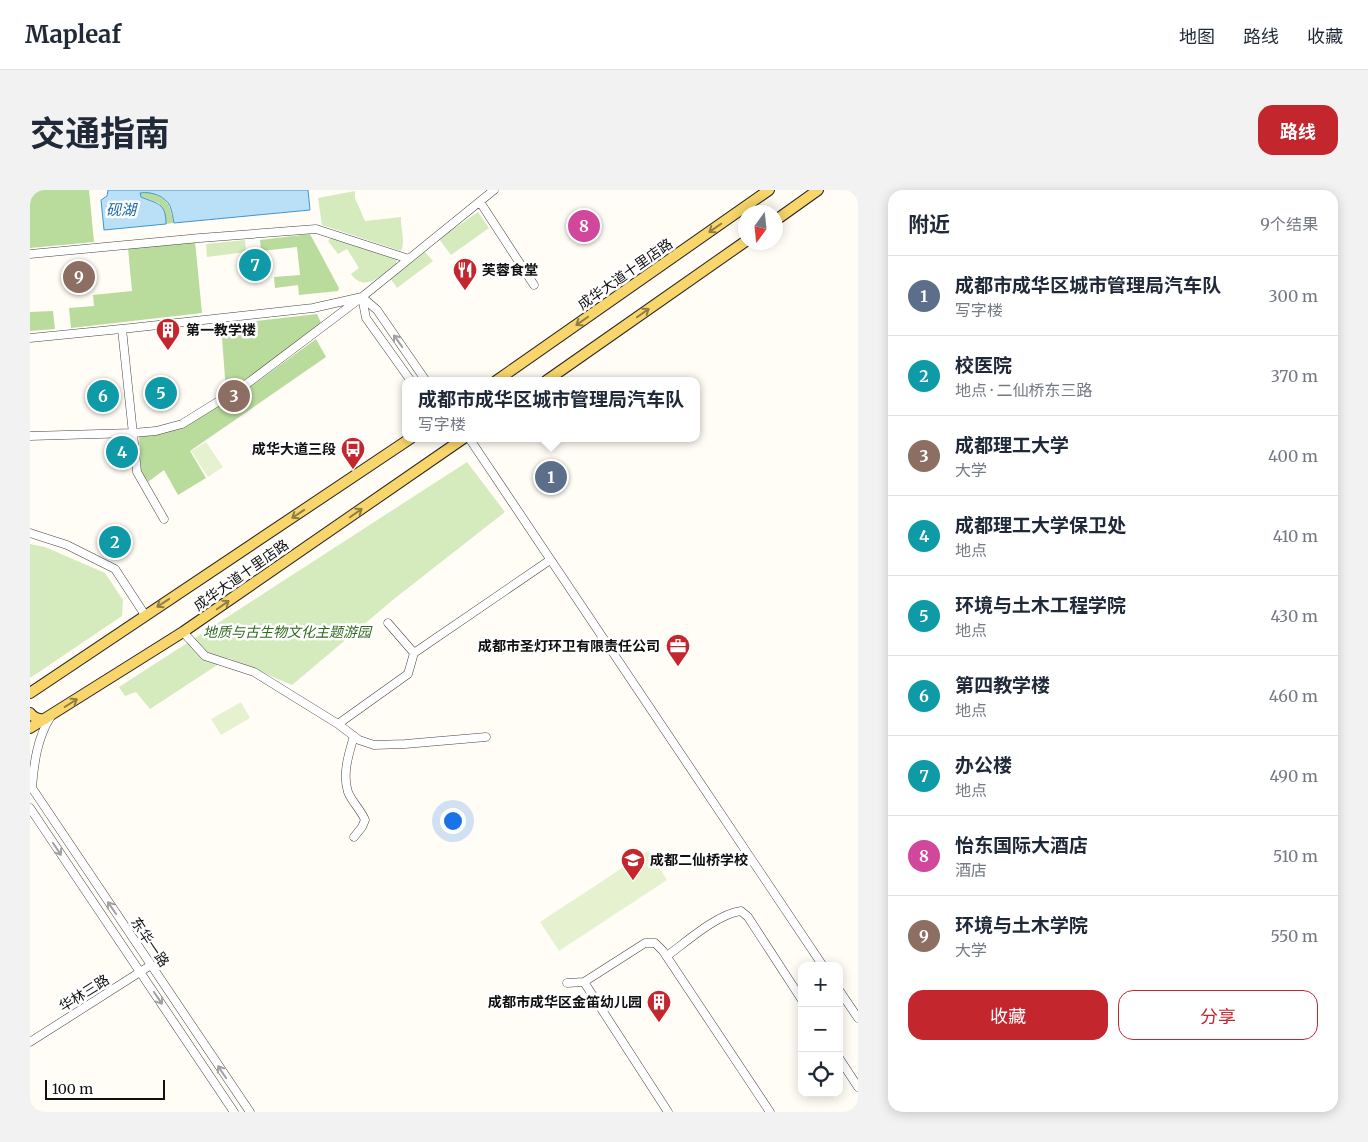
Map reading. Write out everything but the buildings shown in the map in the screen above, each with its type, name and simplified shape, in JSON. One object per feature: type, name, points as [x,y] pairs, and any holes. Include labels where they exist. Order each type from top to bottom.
[{"type":"main road","name":"成华大道十里店路","points":[[502,377],[769,190]]},
{"type":"main road","points":[[783,215],[814,192]]},
{"type":"main road","points":[[552,377],[738,247]]},
{"type":"main road","name":"成华大道十里店路","points":[[30,693],[405,442]]},
{"type":"main road","name":"成华大道十里店路","points":[[30,728],[183,632],[458,442]]},
{"type":"main road","points":[[30,713],[40,720],[49,717]]},
{"type":"street","points":[[483,190],[482,201],[534,285]]},
{"type":"street","points":[[30,436],[156,431],[182,424],[248,383],[362,298],[494,190]]},
{"type":"street","points":[[30,254],[316,229],[409,259]]},
{"type":"street","points":[[30,338],[313,308],[362,298]]},
{"type":"street","points":[[362,298],[366,318],[408,377]]},
{"type":"street","points":[[362,298],[377,310],[423,377]]},
{"type":"street","points":[[122,329],[137,472],[164,519]]},
{"type":"street","points":[[471,442],[820,962]]},
{"type":"street","points":[[30,534],[67,545],[115,568],[145,615]]},
{"type":"street","points":[[338,724],[408,674],[414,653],[550,560]]},
{"type":"street","points":[[388,623],[414,653]]},
{"type":"street","points":[[183,632],[205,656],[254,672],[338,724],[359,740],[374,745],[486,736]]},
{"type":"street","points":[[31,787],[38,746],[49,717]]},
{"type":"street","points":[[354,736],[348,756],[346,773],[348,793],[362,812],[365,820],[354,837]]},
{"type":"street","name":"东华一路","points":[[31,787],[250,1112]]},
{"type":"street","name":"东华一路","points":[[30,808],[234,1112]]},
{"type":"street","points":[[666,956],[731,912],[741,911],[748,917],[798,994]]},
{"type":"street","points":[[567,983],[584,982],[644,943],[655,943],[666,956],[770,1112]]},
{"type":"street","name":"华林三路","points":[[30,1042],[151,965]]},
{"type":"street","points":[[584,982],[668,1112]]},
{"type":"street","points":[[843,996],[858,1018]]},
{"type":"street","points":[[843,1064],[858,1087]]},
{"type":"green space","points":[[30,190],[89,190],[94,242],[30,248]]},
{"type":"green space","points":[[355,191],[355,198],[365,221],[401,217],[403,243],[401,251],[322,225],[318,198]]},
{"type":"green space","points":[[148,192],[160,197],[167,203],[174,223],[166,224],[165,213],[159,203],[141,197],[140,193]]},
{"type":"green space","points":[[478,212],[489,228],[451,255],[439,239]]},
{"type":"green space","points":[[310,234],[339,288],[338,291],[299,295],[298,285],[275,288],[274,277],[300,275],[297,247],[261,251],[260,240]]},
{"type":"green space","points":[[331,238],[394,258],[397,260],[396,264],[374,280],[362,282],[356,280],[351,274],[359,268],[347,249],[338,254],[328,241]]},
{"type":"green space","points":[[245,240],[246,252],[207,257],[206,244]]},
{"type":"green space","points":[[195,241],[202,313],[71,328],[69,308],[94,306],[93,295],[132,291],[128,248]]},
{"type":"green space","points":[[425,252],[433,261],[397,288],[390,278]]},
{"type":"green space","points":[[53,311],[55,329],[30,331],[30,312]]},
{"type":"green space","points":[[317,314],[321,323],[263,368],[226,391],[221,325]]},
{"type":"green space","points":[[316,339],[326,357],[190,451],[206,478],[178,495],[164,470],[148,482],[141,471],[139,435],[181,429],[254,384]]},
{"type":"green space","points":[[206,442],[223,467],[208,477],[191,451]]},
{"type":"green space","name":"地质与古生物文化主题游园","points":[[467,462],[505,512],[394,599],[292,685],[228,658],[150,709],[136,692],[125,696],[119,687]]},
{"type":"green space","points":[[30,544],[45,547],[105,573],[123,600],[122,616],[30,678]]},
{"type":"green space","points":[[241,702],[250,718],[221,735],[211,719]]},
{"type":"green space","points":[[648,851],[667,880],[559,951],[540,922]]},
{"type":"water","name":"砚湖","points":[[108,190],[308,190],[310,210],[174,223],[171,208],[165,199],[153,194],[140,193],[141,197],[160,205],[166,217],[166,224],[104,230],[101,200],[107,196]]},
{"type":"place","name":"怡东国际大酒店","points":[[584,226]]},
{"type":"place","name":"办公楼","points":[[255,265]]},
{"type":"place","name":"环境与土木学院","points":[[79,277]]},
{"type":"place","name":"芙蓉食堂","points":[[465,291]]},
{"type":"place","name":"第一教学楼","points":[[168,351]]},
{"type":"place","name":"环境与土木工程学院","points":[[161,393]]},
{"type":"place","name":"第四教学楼","points":[[103,396]]},
{"type":"place","name":"成都理工大学","points":[[234,396]]},
{"type":"place","name":"成都理工大学保卫处","points":[[122,452]]},
{"type":"place","name":"成华大道三段","points":[[353,470]]},
{"type":"place","name":"成都市成华区城市管理局汽车队","points":[[551,477]]},
{"type":"place","name":"校医院","points":[[115,542]]},
{"type":"place","name":"成都市圣灯环卫有限责任公司","points":[[678,667]]},
{"type":"place","name":"成都二仙桥学校","points":[[633,881]]},
{"type":"place","name":"成都市成华区金笛幼儿园","points":[[659,1023]]}]
